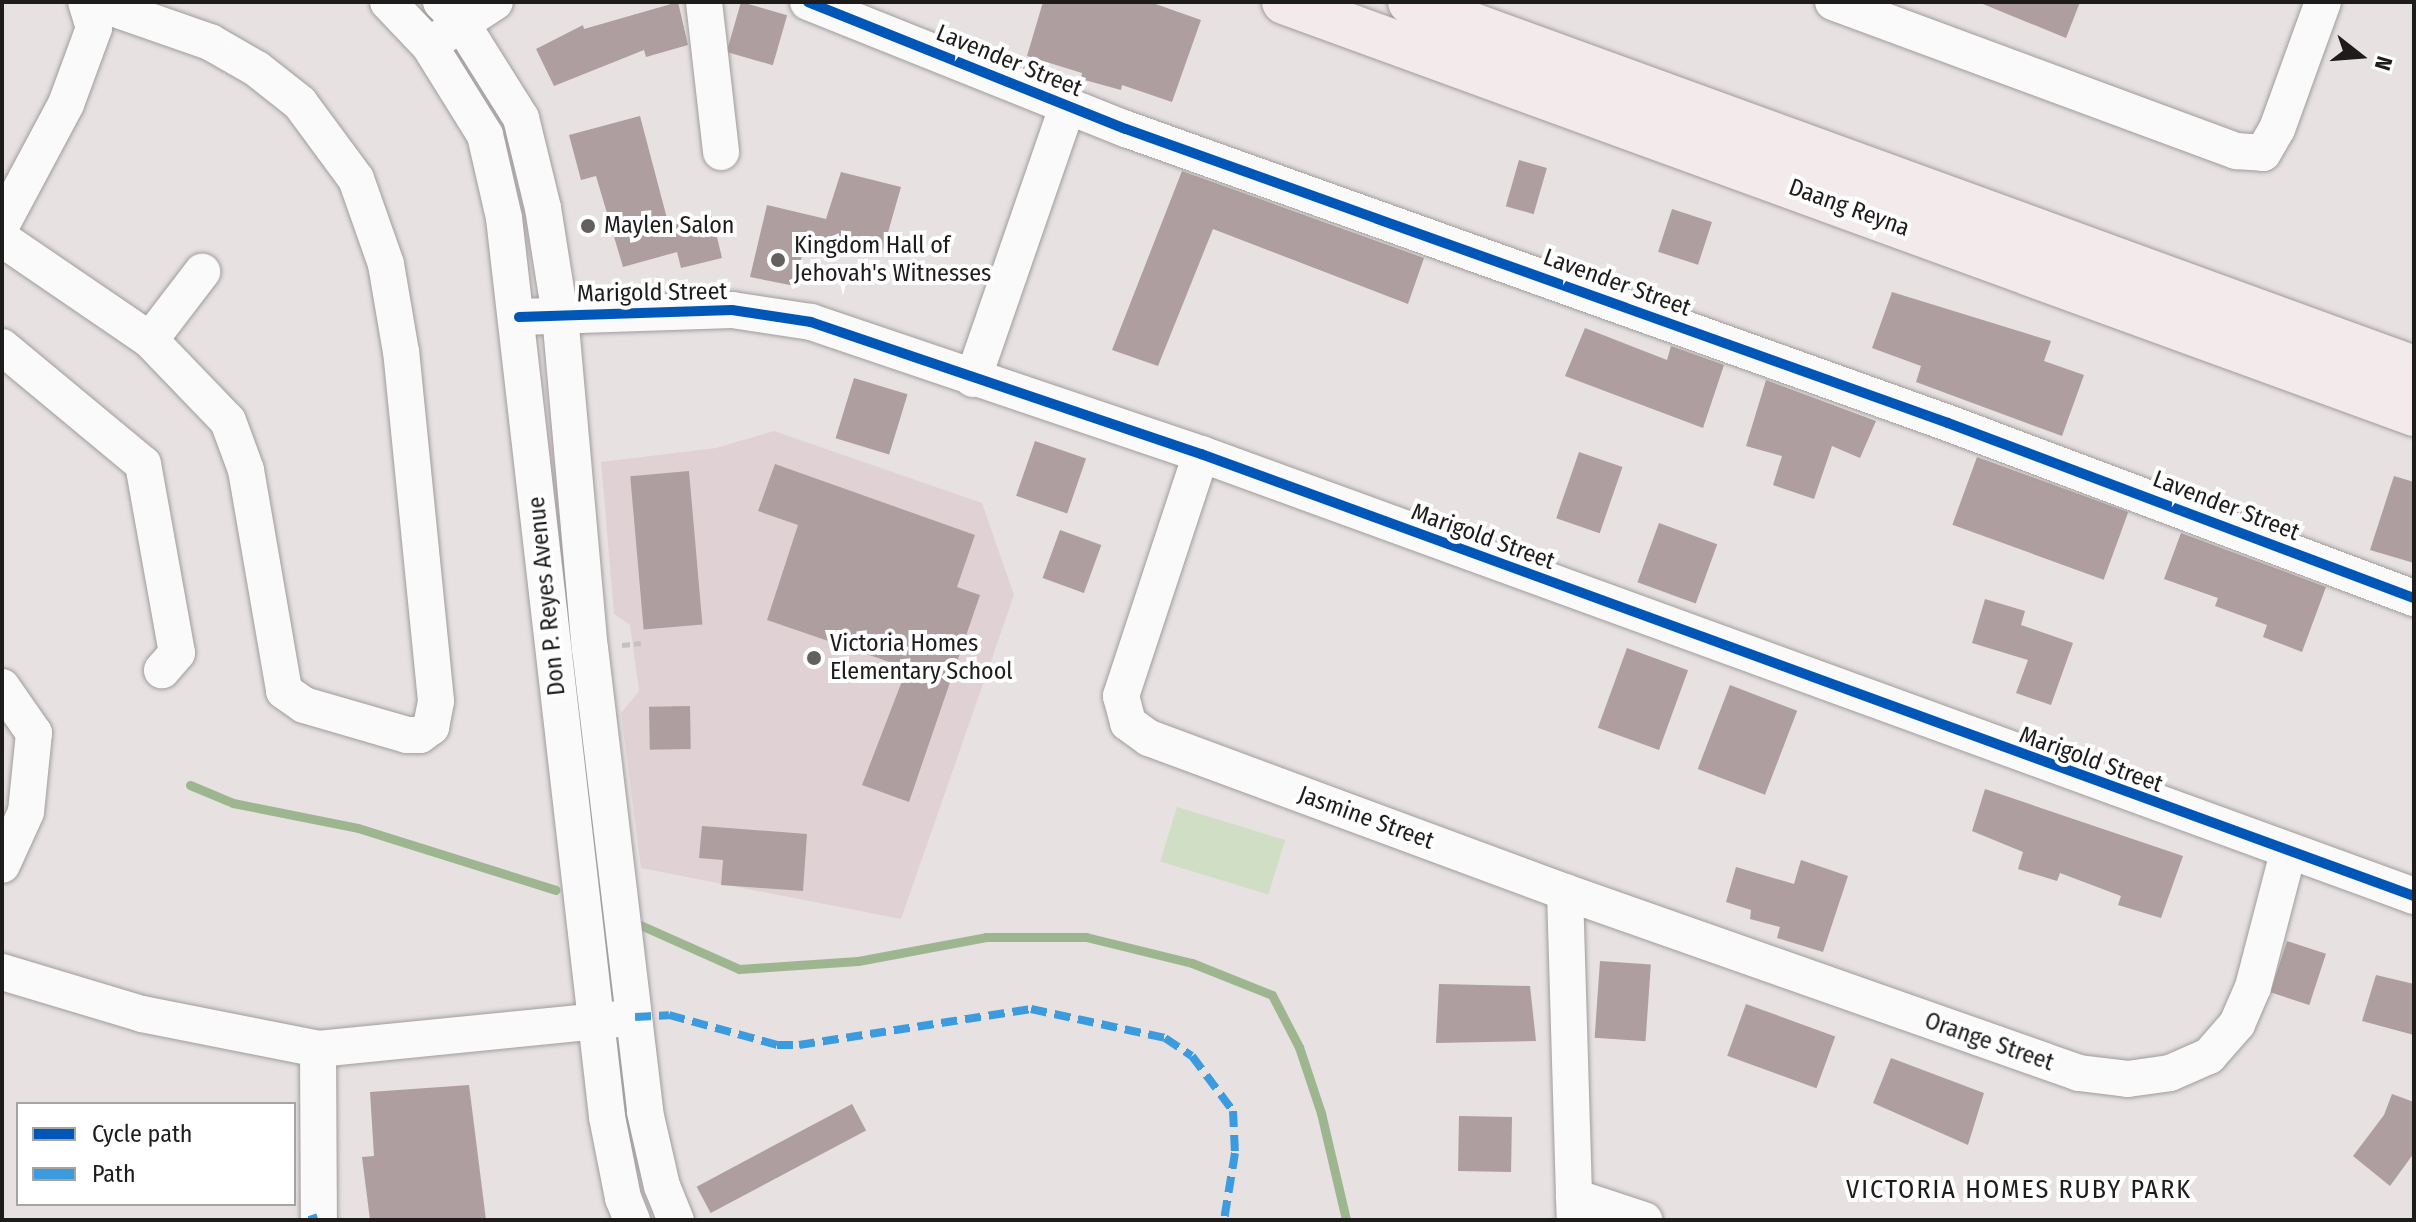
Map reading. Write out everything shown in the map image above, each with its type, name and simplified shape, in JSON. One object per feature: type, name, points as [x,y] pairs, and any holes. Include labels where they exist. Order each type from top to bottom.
[{"type":"main road","name":"Daang Reyna","points":[[1284,2],[2414,414]]},
{"type":"main road","name":"Daang Reyna","points":[[1410,2],[2414,368]]},
{"type":"street","name":"Don P. Reyes Avenue","points":[[388,2],[429,45],[485,135],[519,317],[607,1117],[623,1198],[632,1220]]},
{"type":"street","points":[[429,45],[452,13],[495,2]]},
{"type":"street","points":[[704,2],[721,152]]},
{"type":"street","name":"Lavender Street","points":[[808,2],[1067,107],[1948,423],[2414,598]]},
{"type":"street","points":[[1833,2],[2236,151],[2263,153],[2277,129],[2323,2]]},
{"type":"street","points":[[2,224],[51,137],[105,9],[210,42],[257,69],[300,103],[356,179],[386,264],[401,352],[436,701],[431,727],[420,735],[304,705],[284,691],[238,444],[214,402],[150,340],[2,239]]},
{"type":"street","name":"Don P. Reyes Avenue","points":[[452,13],[521,118],[560,315],[590,648],[645,1112],[662,1186],[676,1220]]},
{"type":"street","points":[[973,379],[1067,107]]},
{"type":"street","points":[[150,340],[202,272]]},
{"type":"street","name":"Marigold Street","points":[[519,317],[732,310],[811,322],[1201,454],[2288,853],[2414,896]]},
{"type":"street","points":[[2,347],[143,464],[177,653],[162,670]]},
{"type":"street","name":"Jasmine Street","points":[[1201,454],[1121,696],[1128,723],[1149,738],[1565,892]]},
{"type":"street","points":[[2,687],[34,733],[26,812],[2,865]]},
{"type":"street","name":"Orange Street","points":[[1565,892],[2079,1073],[2128,1079],[2170,1073],[2209,1056],[2237,1024],[2253,987],[2288,853]]},
{"type":"street","points":[[1565,892],[1575,1209],[1644,1220]]},
{"type":"street","points":[[2,972],[142,1014],[318,1049],[635,1017]]},
{"type":"street","points":[[318,1049],[319,1220]]},
{"type":"shaded area","name":"Victoria Homes Elementary School","points":[[774,431],[982,503],[1014,595],[901,919],[641,868],[621,713],[639,691],[630,625],[614,614],[601,462],[716,448]]},
{"type":"green space","points":[[1177,807],[1285,840],[1268,895],[1160,862]]},
{"type":"building","points":[[678,2],[688,45],[646,57],[644,50],[554,86],[536,49],[583,25],[584,29]]},
{"type":"building","points":[[741,2],[787,15],[773,65],[727,52]]},
{"type":"building","points":[[1043,2],[1150,2],[1201,20],[1172,102],[1122,85],[1121,90],[1081,79],[1082,73],[1027,56]]},
{"type":"building","points":[[1978,2],[2080,2],[2066,38]]},
{"type":"building","points":[[640,116],[669,226],[712,216],[722,258],[681,268],[677,252],[623,267],[596,176],[581,180],[569,135]]},
{"type":"building","points":[[1519,160],[1547,168],[1534,214],[1506,206]]},
{"type":"building","points":[[1182,171],[1424,258],[1408,304],[1213,229],[1158,366],[1112,350]]},
{"type":"building","points":[[841,172],[901,187],[881,257],[806,238],[795,286],[750,277],[767,205],[826,219]]},
{"type":"building","points":[[1672,209],[1712,222],[1698,265],[1658,252]]},
{"type":"building","points":[[1892,292],[2051,341],[2044,361],[2084,375],[2062,436],[1916,382],[1921,366],[1872,348]]},
{"type":"building","points":[[1585,328],[1667,360],[1671,346],[1724,365],[1703,428],[1565,376]]},
{"type":"building","points":[[854,378],[908,394],[889,455],[836,438]]},
{"type":"building","points":[[1766,380],[1876,421],[1860,458],[1832,446],[1814,499],[1773,485],[1782,456],[1746,446]]},
{"type":"building","points":[[1035,441],[1086,459],[1067,513],[1016,496]]},
{"type":"building","points":[[1579,452],[1622,467],[1600,533],[1556,518]]},
{"type":"building","points":[[1977,457],[2128,512],[2104,580],[1952,525]]},
{"type":"building","points":[[775,464],[975,535],[957,587],[980,595],[909,802],[862,785],[907,668],[767,620],[798,525],[758,511]]},
{"type":"building","points":[[689,471],[702,624],[644,630],[630,476]]},
{"type":"building","points":[[2394,476],[2414,482],[2414,563],[2370,550]]},
{"type":"building","points":[[1659,523],[1717,544],[1696,603],[1637,582]]},
{"type":"building","points":[[1060,530],[1101,545],[1084,593],[1043,578]]},
{"type":"building","points":[[2181,533],[2326,587],[2302,652],[2263,637],[2267,625],[2215,606],[2218,598],[2164,579]]},
{"type":"building","points":[[1985,599],[2025,611],[2021,625],[2073,643],[2051,705],[2016,693],[2028,660],[1972,643]]},
{"type":"building","points":[[1627,648],[1688,670],[1659,750],[1598,728]]},
{"type":"building","points":[[1730,685],[1797,711],[1765,795],[1698,769]]},
{"type":"building","points":[[690,706],[691,749],[650,750],[649,707]]},
{"type":"building","points":[[1985,789],[2183,856],[2161,918],[2118,905],[2121,896],[2060,873],[2057,881],[2018,869],[2023,852],[1972,831]]},
{"type":"building","points":[[702,826],[807,834],[803,891],[721,885],[723,860],[699,858]]},
{"type":"building","points":[[1801,860],[1848,876],[1823,952],[1777,938],[1780,927],[1750,919],[1751,910],[1726,902],[1736,867],[1794,884]]},
{"type":"building","points":[[2287,941],[2326,954],[2309,1005],[2270,992]]},
{"type":"building","points":[[1600,961],[1651,965],[1646,1041],[1595,1038]]},
{"type":"building","points":[[2376,975],[2414,984],[2414,1035],[2362,1021]]},
{"type":"building","points":[[1439,984],[1530,986],[1536,1041],[1436,1043]]},
{"type":"building","points":[[1746,1004],[1835,1036],[1816,1088],[1727,1056]]},
{"type":"building","points":[[1891,1058],[1984,1093],[1968,1145],[1873,1103]]},
{"type":"building","points":[[469,1085],[486,1220],[370,1220],[362,1157],[374,1156],[370,1092]]},
{"type":"building","points":[[2392,1094],[2414,1102],[2414,1153],[2390,1186],[2353,1156],[2384,1115]]},
{"type":"building","points":[[852,1104],[866,1130],[711,1213],[697,1187]]},
{"type":"building","points":[[1459,1116],[1512,1117],[1511,1172],[1458,1171]]},
{"type":"waterway","points":[[190,785],[233,803],[358,828],[556,890]]},
{"type":"waterway","points":[[638,924],[739,969],[858,961],[986,937],[1086,937],[1192,963],[1272,995],[1299,1047],[1321,1113],[1346,1220]]},
{"type":"marked path","points":[[635,1017],[669,1015],[777,1045],[799,1045],[1031,1009],[1165,1038],[1192,1056],[1233,1111],[1235,1153],[1224,1220]]},
{"type":"marked path","points":[[309,1220],[318,1217]]},
{"type":"cycle path","points":[[808,2],[1126,129],[1948,423],[2414,598]]},
{"type":"cycle path","points":[[519,317],[732,310],[811,322],[1201,454],[2414,896]]},
{"type":"place","name":"Maylen Salon","points":[[588,226]]},
{"type":"place","name":"Kingdom Hall of Jehovah's Witnesses","points":[[778,260]]},
{"type":"place","name":"Victoria Homes Elementary School","points":[[814,658]]},
{"type":"district","name":"VICTORIA HOMES RUBY PARK","points":[[2019,1190]]}]
